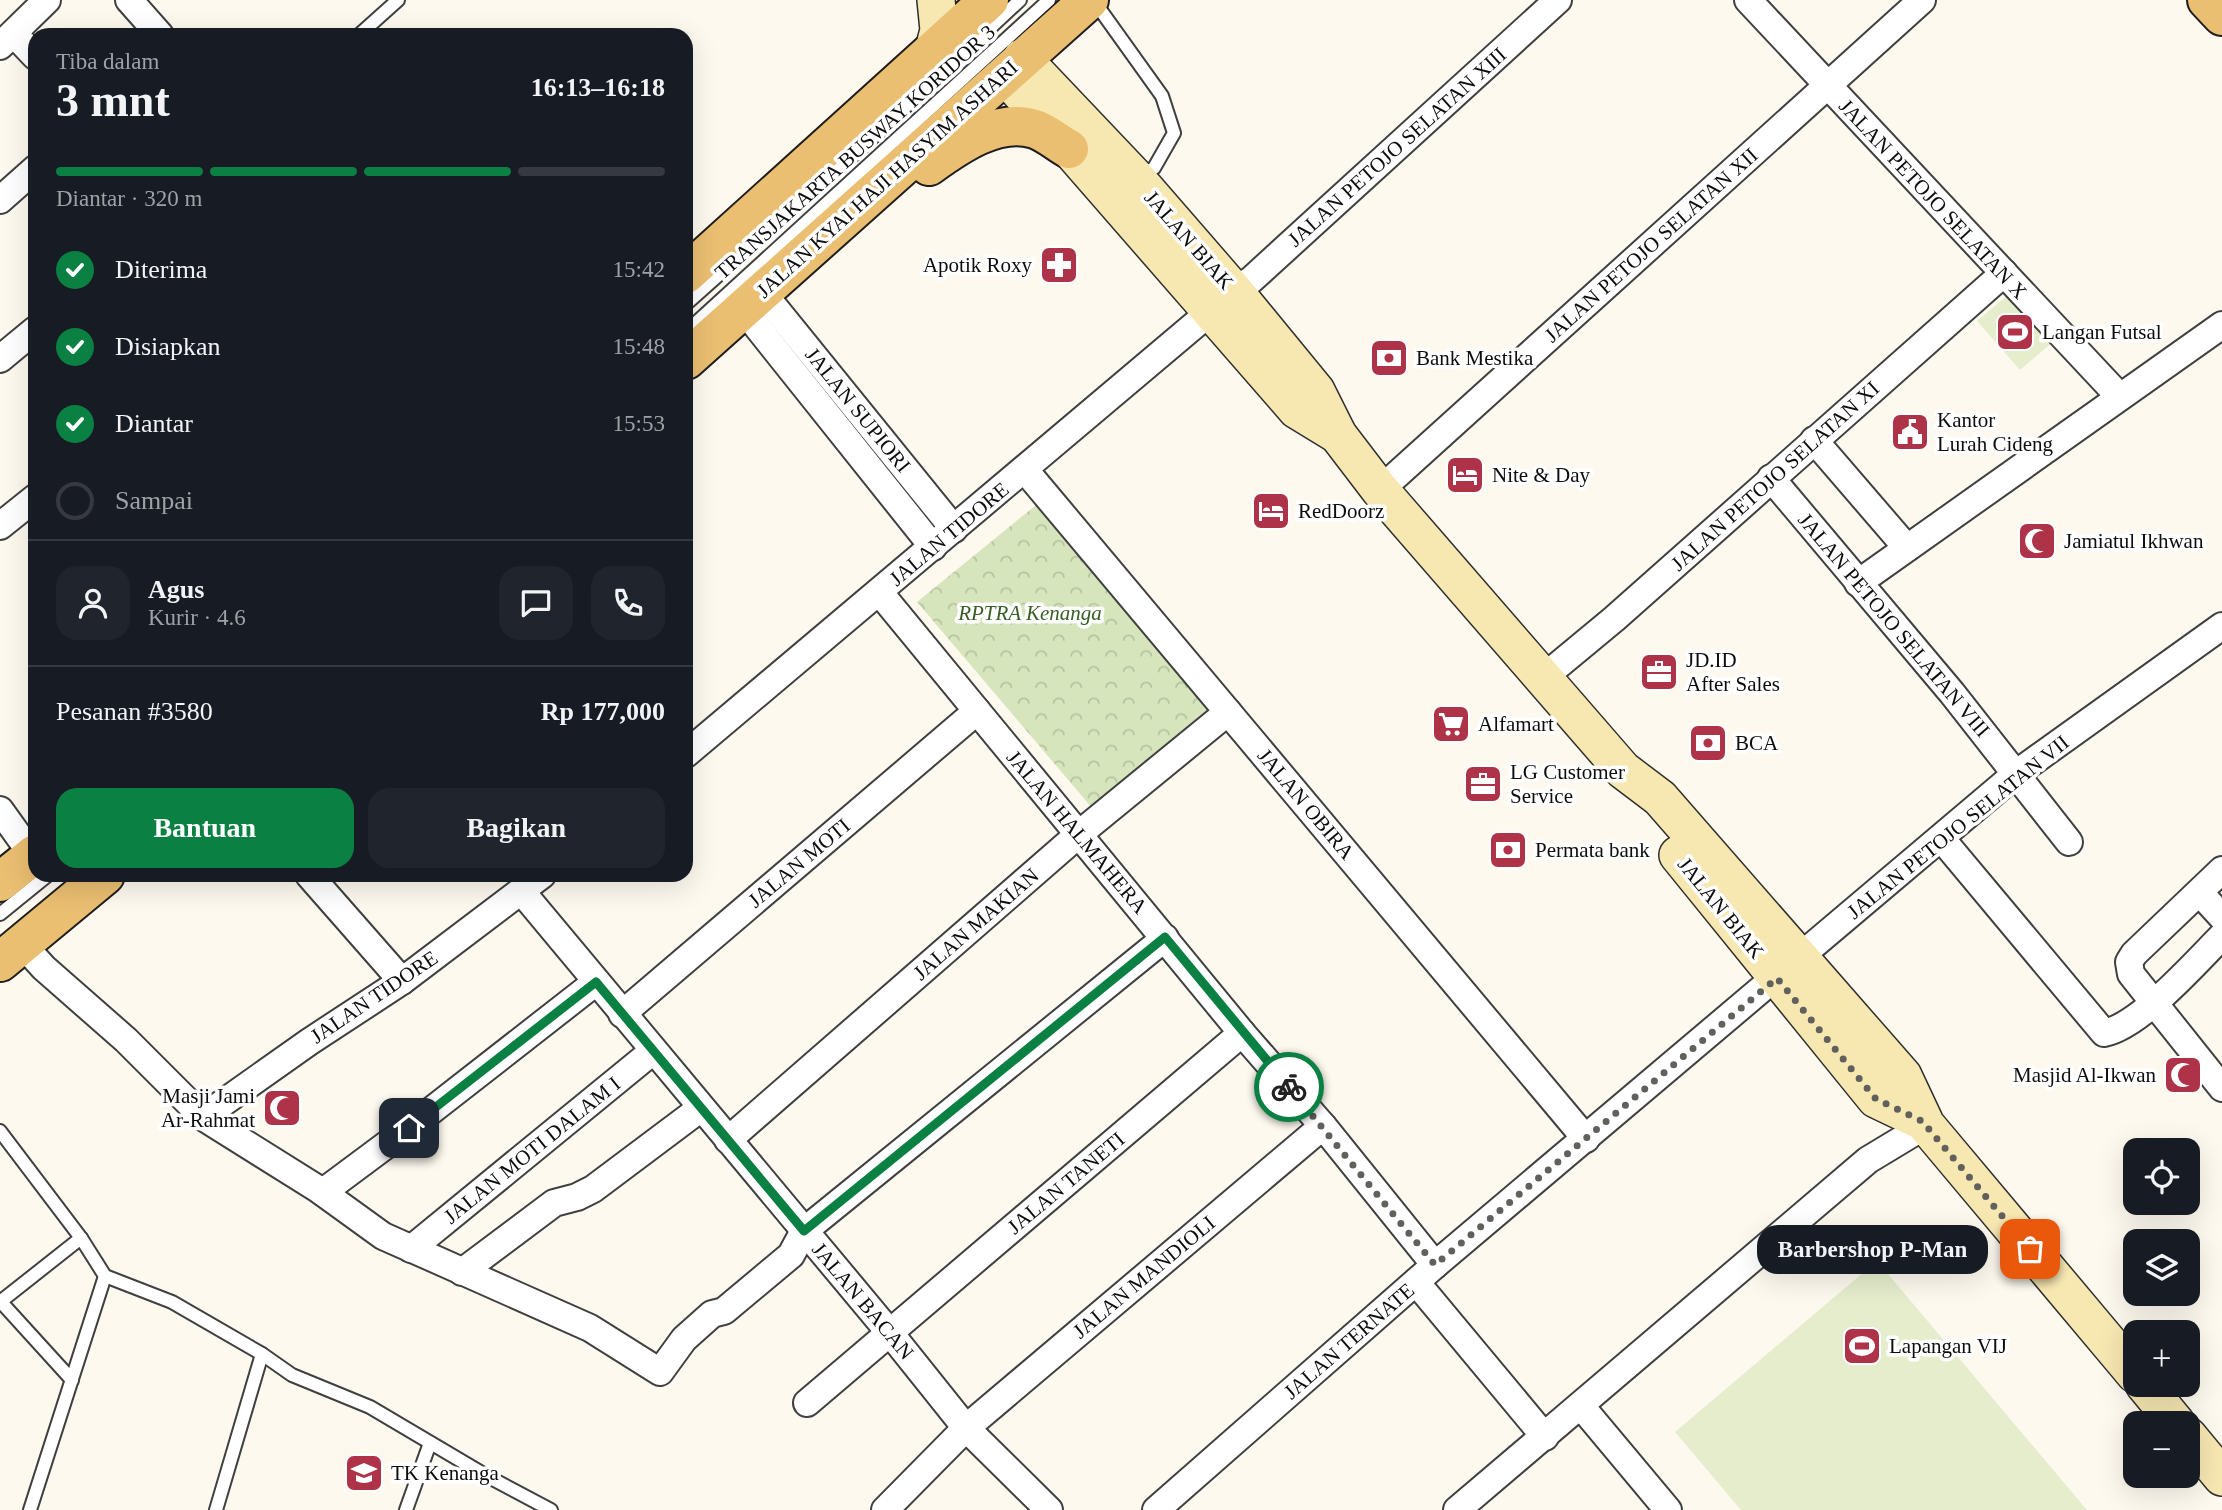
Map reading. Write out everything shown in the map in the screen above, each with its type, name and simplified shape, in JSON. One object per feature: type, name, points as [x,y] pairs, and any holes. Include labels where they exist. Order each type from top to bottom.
[{"type":"main road","points":[[934,50],[939,30],[936,0]]},
{"type":"main road","points":[[693,268],[989,0]]},
{"type":"main road","name":"JALAN KYAI HAJI HASYIM ASHARI","points":[[693,354],[1091,0]]},
{"type":"main road","points":[[2207,0],[2222,16]]},
{"type":"main road","name":"JALAN BIAK","points":[[1014,66],[1069,149],[1222,302]]},
{"type":"main road","name":"JALAN BIAK","points":[[1014,66],[1136,178],[1297,410],[1338,435],[1380,490],[1623,770],[1660,798],[1788,968],[1903,1076],[1924,1123],[2123,1360]]},
{"type":"main road","points":[[835,227],[939,159],[1003,126],[1036,129],[1069,149]]},
{"type":"main road","points":[[0,882],[28,868]]},
{"type":"main road","points":[[11,953],[97,882]]},
{"type":"main road","points":[[2155,1397],[2166,1411]]},
{"type":"main road","points":[[2200,1448],[2219,1468]]},
{"type":"street","points":[[28,52],[7,40],[47,0]]},
{"type":"street","points":[[130,0],[154,28]]},
{"type":"street","name":"JALAN PETOJO SELATAN XIII","points":[[1222,302],[1251,280],[1558,0]]},
{"type":"street","name":"JALAN PETOJO SELATAN X","points":[[1748,0],[2119,396]]},
{"type":"street","name":"JALAN PETOJO SELATAN XII","points":[[1380,490],[1922,0]]},
{"type":"street","points":[[0,200],[28,175]]},
{"type":"street","name":"JALAN PETOJO SELATAN XI","points":[[1544,677],[1614,619],[2004,273]]},
{"type":"street","name":"JALAN SUPIORI","points":[[752,300],[954,529]]},
{"type":"street","name":"JALAN SUPIORI","points":[[752,300],[933,547]]},
{"type":"street","name":"JALAN TIDORE","points":[[693,748],[1222,302]]},
{"type":"street","points":[[1858,583],[2119,396],[2222,326]]},
{"type":"street","points":[[0,359],[28,336]]},
{"type":"street","points":[[1814,440],[1907,548]]},
{"type":"street","name":"JALAN OBIRA","points":[[1025,470],[1586,1139]]},
{"type":"street","name":"JALAN PETOJO SELATAN VIII","points":[[1771,478],[2017,773],[2069,842]]},
{"type":"street","points":[[0,526],[28,504]]},
{"type":"street","name":"JALAN HALMAHERA","points":[[880,593],[1242,1033],[1323,1126],[1545,1437]]},
{"type":"street","name":"JALAN PETOJO SELATAN VII","points":[[1788,968],[2017,773],[2222,626]]},
{"type":"street","name":"JALAN MOTI","points":[[622,1014],[977,711]]},
{"type":"street","name":"JALAN MAKIAN","points":[[728,1140],[1079,834],[1228,712]]},
{"type":"street","points":[[0,810],[28,847]]},
{"type":"street","points":[[1941,838],[2104,1033],[2126,1023],[2155,1003],[2222,936]]},
{"type":"street","points":[[2222,870],[2140,947],[2129,962],[2132,974],[2222,1088]]},
{"type":"street","points":[[315,882],[402,981]]},
{"type":"street","name":"JALAN TIDORE","points":[[203,1117],[309,1042],[402,981],[534,882]]},
{"type":"street","name":"JALAN BACAN","points":[[522,892],[966,1428],[1049,1510]]},
{"type":"street","points":[[2200,892],[2222,917]]},
{"type":"street","points":[[11,953],[44,968],[126,1040],[203,1117],[323,1192],[383,1236],[590,1328],[660,1372],[684,1339],[710,1316],[724,1311],[791,1255],[804,1231],[1165,937]]},
{"type":"street","name":"JALAN TERNATE","points":[[1156,1510],[1426,1273],[1788,968]]},
{"type":"street","points":[[323,1192],[596,982]]},
{"type":"street","name":"JALAN TANETI","points":[[807,1403],[1242,1033]]},
{"type":"street","name":"JALAN MOTI DALAM I","points":[[411,1249],[465,1202],[653,1051]]},
{"type":"street","points":[[462,1272],[554,1203],[577,1197],[593,1189],[701,1108]]},
{"type":"street","points":[[1457,1510],[1868,1160],[1924,1123]]},
{"type":"street","name":"JALAN MANDIOLI","points":[[885,1510],[966,1428],[1323,1126]]},
{"type":"street","points":[[1581,1406],[1668,1510]]},
{"type":"lane","points":[[367,28],[398,0]]},
{"type":"lane","name":"TRANSJAKARTA BUSWAY KORIDOR 3","points":[[693,298],[869,141],[1020,0]]},
{"type":"lane","name":"TRANSJAKARTA BUSWAY KORIDOR 3","points":[[693,326],[1049,0]]},
{"type":"lane","points":[[1091,0],[1162,96],[1174,134],[1154,168],[1136,178]]},
{"type":"lane","points":[[0,914],[28,877]]},
{"type":"lane","points":[[0,1131],[81,1238],[104,1276],[172,1302],[262,1354],[292,1375],[370,1407],[551,1510]]},
{"type":"lane","points":[[72,1380],[0,1302],[81,1238]]},
{"type":"lane","points":[[30,1510],[104,1276]]},
{"type":"lane","points":[[216,1510],[262,1354]]},
{"type":"lane","points":[[406,1510],[430,1443]]},
{"type":"green space","name":"Langan Futsal","points":[[2010,293],[2053,342],[2020,370],[1977,321]]},
{"type":"green space","name":"RPTRA Kenanga","points":[[1041,501],[1208,709],[1093,809],[917,602]]},
{"type":"green space","name":"Lapangan VIJ","points":[[1877,1261],[2087,1510],[1741,1510],[1675,1432]]},
{"type":"way so far","points":[[1289,1087],[1435,1265],[1777,978],[1876,1099],[1922,1121],[2030,1249]]},
{"type":"place","name":"Apotik Roxy","points":[[1059,265]]},
{"type":"place","name":"Langan Futsal","points":[[2015,332]]},
{"type":"place","name":"Bank Mestika","points":[[1389,358]]},
{"type":"place","name":"Kantor Lurah Cideng","points":[[1910,432]]},
{"type":"place","name":"Nite & Day","points":[[1465,475]]},
{"type":"place","name":"RedDoorz","points":[[1271,511]]},
{"type":"place","name":"Jamiatul Ikhwan","points":[[2037,541]]},
{"type":"place","name":"JD.ID After Sales","points":[[1659,672]]},
{"type":"place","name":"Alfamart","points":[[1451,724]]},
{"type":"place","name":"BCA","points":[[1708,743]]},
{"type":"place","name":"LG Customer Service","points":[[1483,784]]},
{"type":"place","name":"Permata bank","points":[[1508,850]]},
{"type":"place","name":"Masjid Al-Ikwan","points":[[2183,1075]]},
{"type":"place","name":"Masji Jami Ar-Rahmat","points":[[282,1108]]},
{"type":"place","name":"Barbershop P-Man","points":[[2030,1249]]},
{"type":"place","name":"Lapangan VIJ","points":[[1862,1346]]},
{"type":"place","name":"TK Kenanga","points":[[364,1473]]},
{"type":"route","points":[[409,1128],[596,982],[804,1231],[1165,937],[1289,1087]]}]
